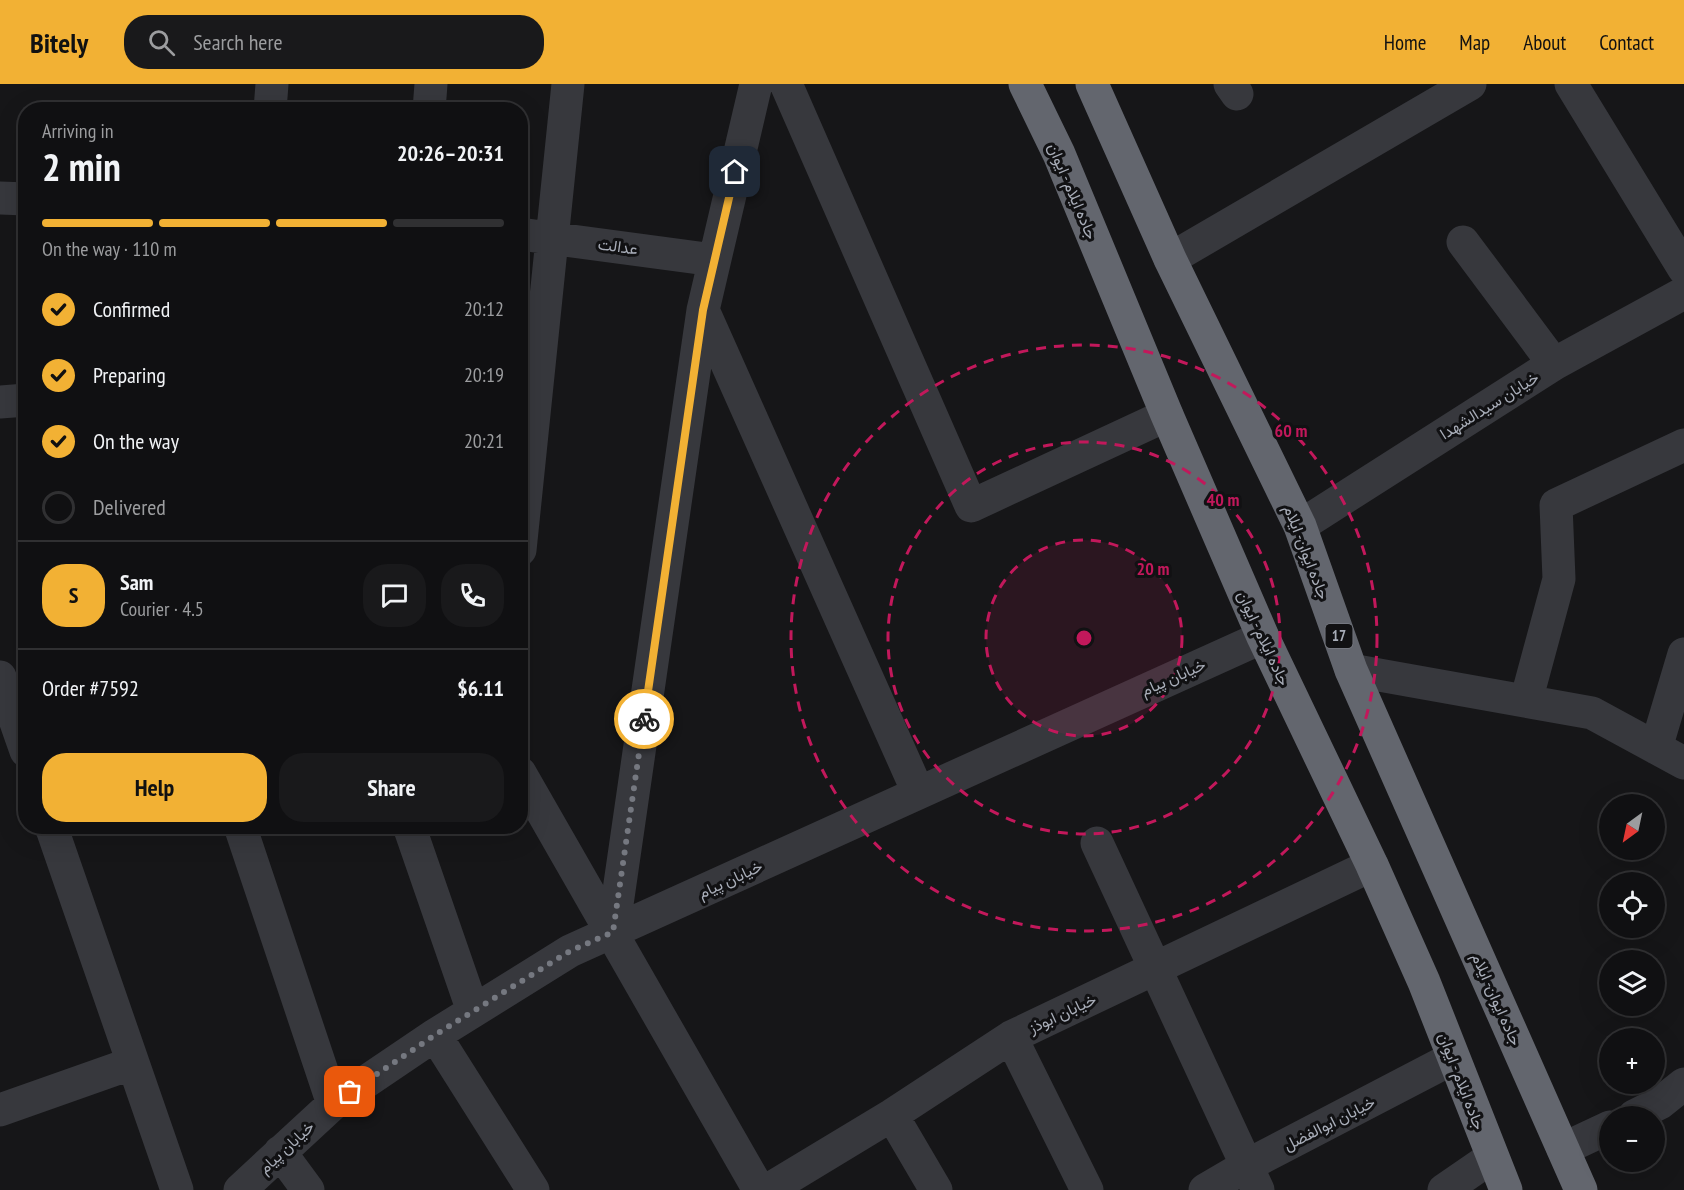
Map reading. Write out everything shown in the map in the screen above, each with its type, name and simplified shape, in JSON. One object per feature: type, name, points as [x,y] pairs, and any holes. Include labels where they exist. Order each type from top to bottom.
[{"type":"highway","name":"جاده ایلام - ایوان","points":[[1025,84],[1059,154],[1167,415],[1263,637],[1372,865],[1424,982],[1506,1190]]},
{"type":"highway","name":"جاده ایوان- ایلام","points":[[1098,85],[1170,259],[1300,526],[1351,670],[1581,1190]]},
{"type":"street","points":[[271,102],[272,84]]},
{"type":"street","points":[[430,102],[431,84]]},
{"type":"street","points":[[528,472],[567,84]]},
{"type":"street","points":[[613,932],[703,310],[756,84]]},
{"type":"street","points":[[786,84],[972,506],[1167,415]]},
{"type":"street","points":[[1170,259],[1470,84]]},
{"type":"street","points":[[1571,84],[1684,269]]},
{"type":"street","points":[[0,198],[18,199]]},
{"type":"street","name":"عدالت","points":[[528,235],[714,260]]},
{"type":"street","points":[[1463,242],[1554,364]]},
{"type":"street","name":"خیابان سیدالشهدا","points":[[1300,526],[1554,364],[1684,293]]},
{"type":"street","points":[[703,310],[918,792]]},
{"type":"street","points":[[0,402],[18,401]]},
{"type":"street","points":[[1526,701],[1558,579],[1556,505],[1684,445]]},
{"type":"street","name":"خیابان پیام","points":[[240,1190],[333,1104],[435,1035],[570,951],[1263,637]]},
{"type":"street","points":[[1351,670],[1592,713],[1670,756],[1684,654]]},
{"type":"street","points":[[0,677],[18,728]]},
{"type":"street","points":[[528,787],[759,1190]]},
{"type":"street","points":[[54,834],[177,1190]]},
{"type":"street","points":[[243,834],[333,1104]]},
{"type":"street","points":[[412,834],[473,1011]]},
{"type":"street","points":[[1097,843],[1252,1178]]},
{"type":"street","name":"خیابان ابوذز","points":[[768,1190],[892,1115],[1011,1037],[1372,865]]},
{"type":"street","points":[[435,1035],[533,1190]]},
{"type":"street","points":[[1011,1037],[1087,1190]]},
{"type":"street","name":"خیابان ابوالفضل","points":[[1205,1190],[1252,1178],[1453,1058]]},
{"type":"street","points":[[0,1110],[132,1063]]},
{"type":"street","points":[[1654,1106],[1684,1084]]},
{"type":"street","points":[[892,1115],[936,1190]]},
{"type":"street","points":[[1563,1149],[1599,1132]]},
{"type":"street","points":[[280,1152],[308,1190]]},
{"type":"street","points":[[1444,1190],[1492,1157]]},
{"type":"way so far","points":[[350,1092],[435,1035],[570,951],[613,932],[644,719]]},
{"type":"route","points":[[644,719],[703,310],[735,172]]}]
